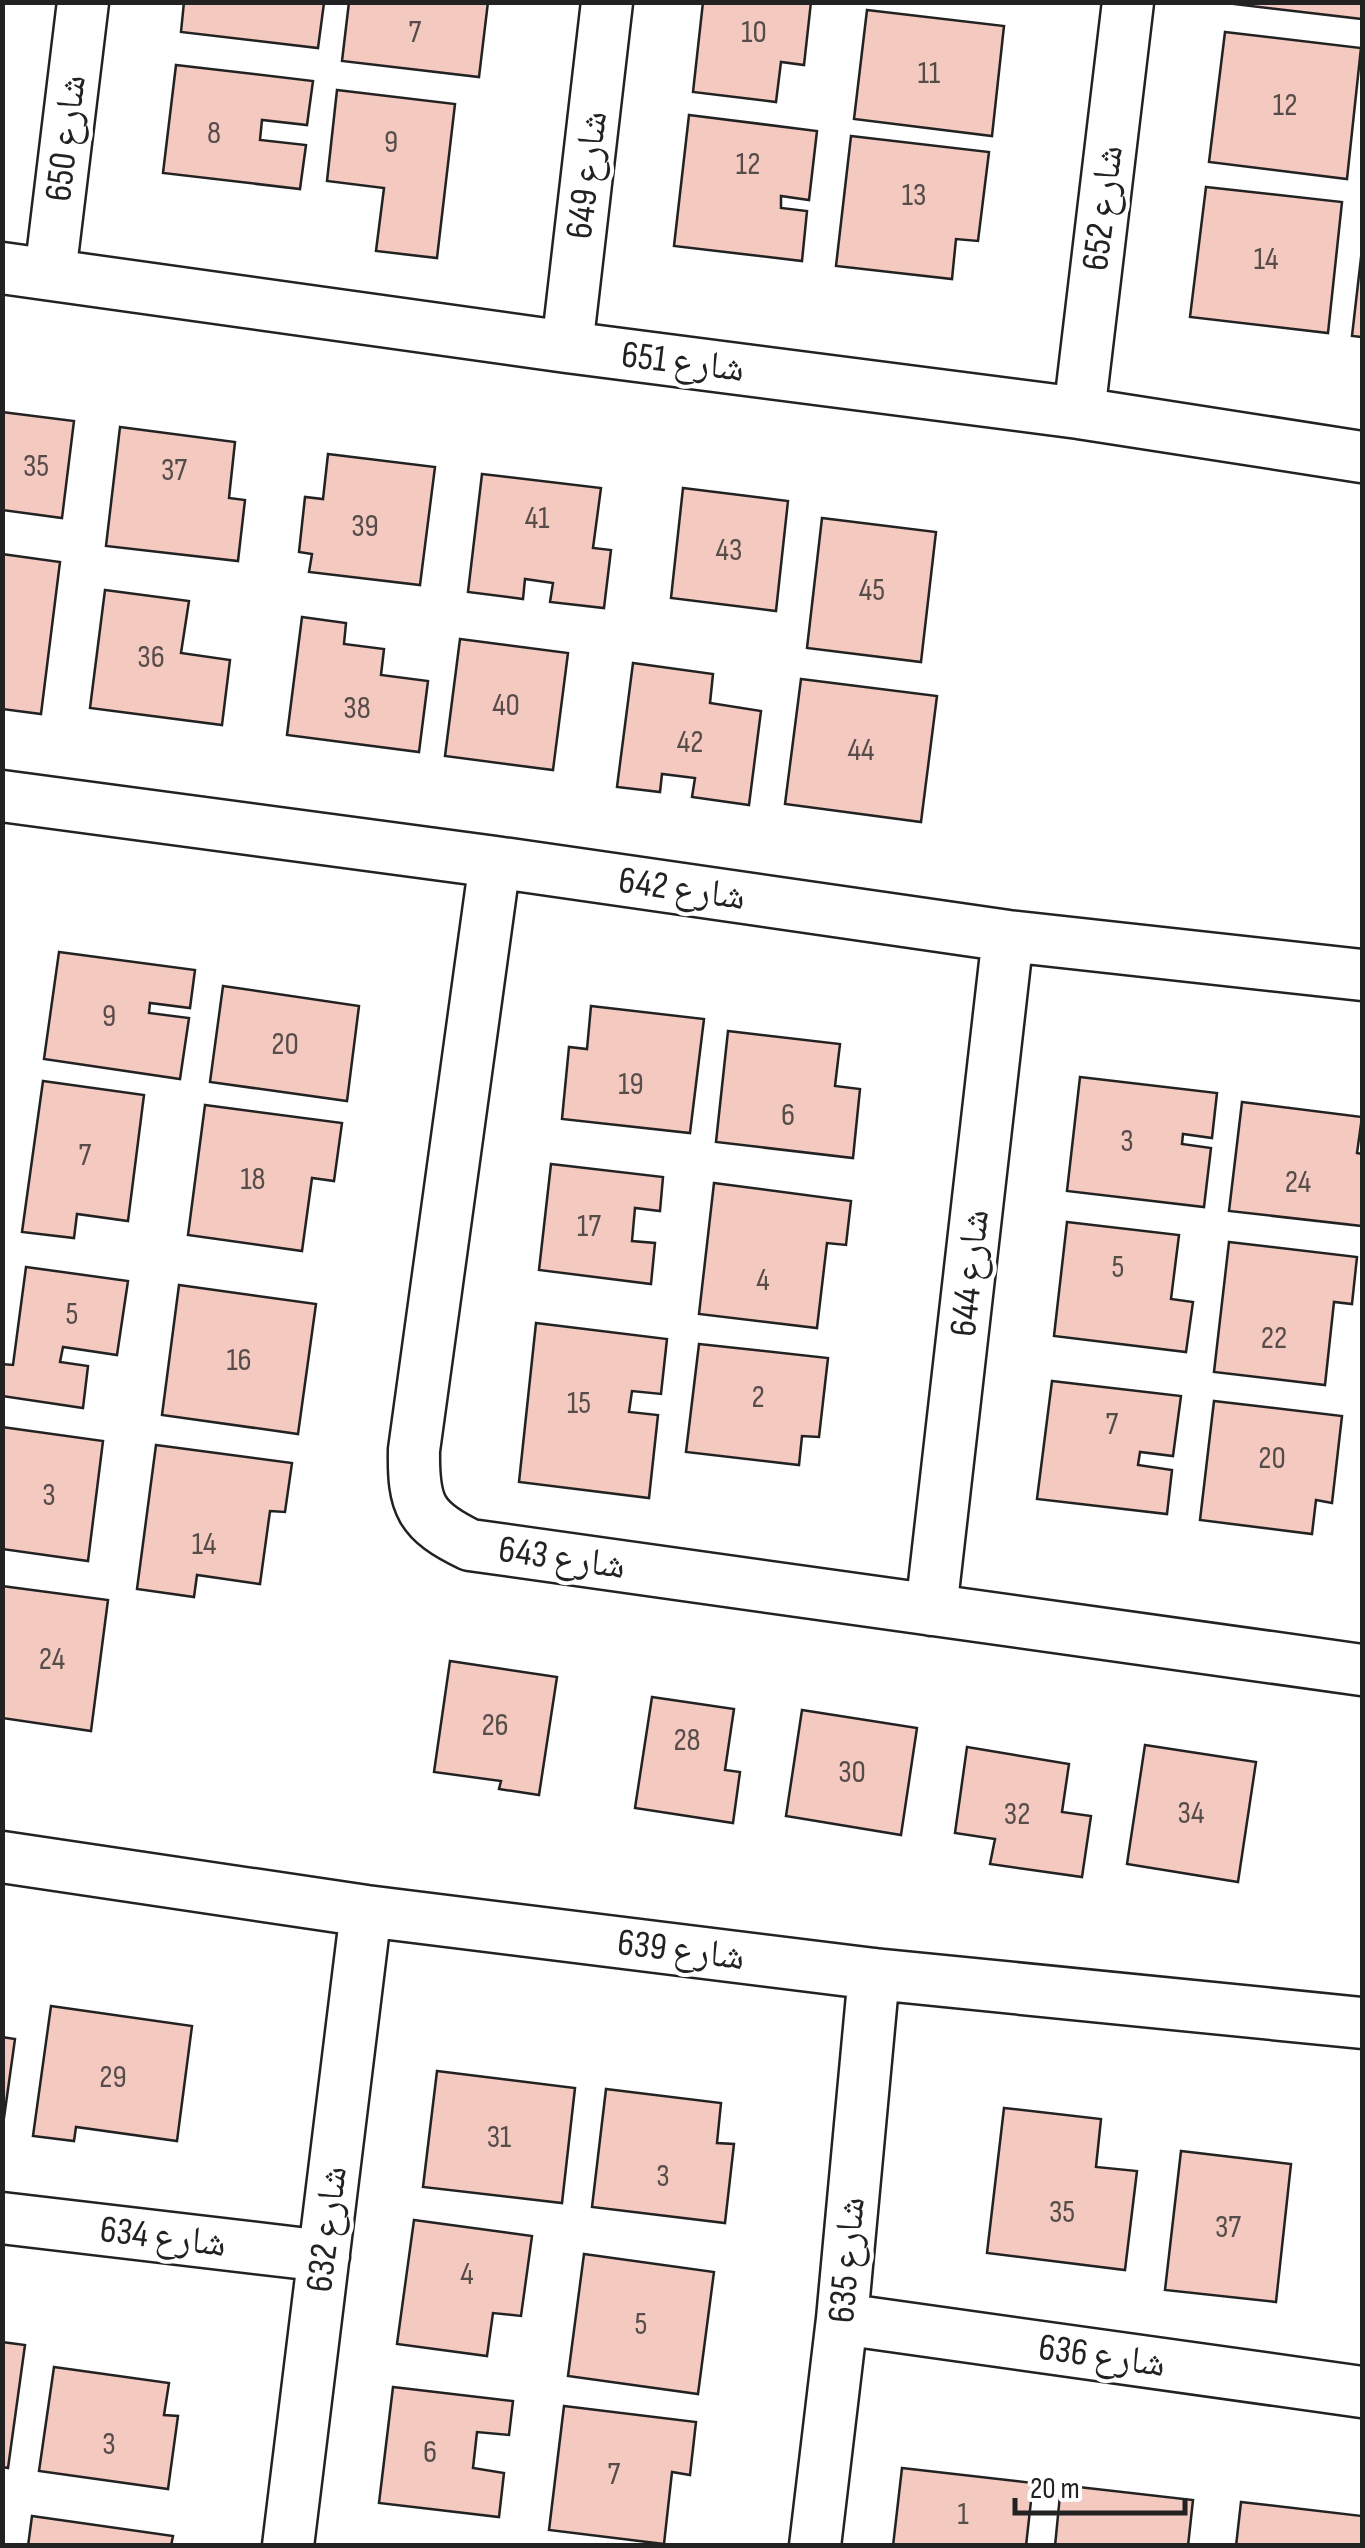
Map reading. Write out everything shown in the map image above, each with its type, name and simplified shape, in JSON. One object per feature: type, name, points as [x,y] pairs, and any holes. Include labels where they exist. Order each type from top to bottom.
[{"type":"street","name":"شارع 650","points":[[26,271],[83,2]]},
{"type":"street","name":"شارع 649","points":[[567,347],[607,2]]},
{"type":"street","name":"شارع 652","points":[[1079,413],[1128,2]]},
{"type":"street","name":"شارع 651","points":[[26,271],[567,347],[1079,413],[1362,457]]},
{"type":"street","name":"شارع 642","points":[[2,796],[1008,936],[1362,975]]},
{"type":"street","name":"شارع 643","points":[[496,862],[414,1450],[414,1481],[424,1512],[441,1531],[470,1544],[1362,1670]]},
{"type":"street","name":"شارع 644","points":[[931,1610],[1008,936]]},
{"type":"street","name":"شارع 639","points":[[2,1857],[366,1912],[874,1974],[1362,2024]]},
{"type":"street","name":"شارع 632","points":[[288,2546],[366,1912]]},
{"type":"street","name":"شارع 635","points":[[815,2546],[842,2320],[874,1974]]},
{"type":"street","name":"شارع 634","points":[[2,2218],[324,2256]]},
{"type":"street","name":"شارع 636","points":[[842,2320],[1362,2392]]},
{"type":"building","points":[[184,2],[324,3],[318,48],[181,32]]},
{"type":"building","points":[[349,2],[488,2],[479,77],[342,61]]},
{"type":"building","points":[[703,2],[811,2],[804,65],[781,62],[776,102],[693,92]]},
{"type":"building","points":[[1225,2],[1362,2],[1362,19],[1225,3]]},
{"type":"building","points":[[867,10],[1004,26],[992,136],[854,119]]},
{"type":"building","points":[[1225,32],[1361,48],[1347,179],[1209,162]]},
{"type":"building","points":[[176,65],[313,81],[307,125],[262,120],[260,140],[306,145],[300,189],[163,173]]},
{"type":"building","points":[[337,90],[455,104],[437,258],[376,251],[384,188],[327,181]]},
{"type":"building","points":[[689,115],[817,131],[809,200],[781,196],[781,208],[807,211],[802,261],[674,246]]},
{"type":"building","points":[[851,136],[989,152],[978,241],[956,239],[952,279],[836,266]]},
{"type":"building","points":[[1206,187],[1342,202],[1328,333],[1190,317]]},
{"type":"building","points":[[1362,249],[1362,337],[1352,336]]},
{"type":"building","points":[[2,412],[74,421],[62,518],[2,510]]},
{"type":"building","points":[[120,427],[235,442],[229,498],[245,500],[238,561],[106,546]]},
{"type":"building","points":[[328,454],[435,467],[420,585],[309,572],[312,554],[299,552],[305,497],[323,499]]},
{"type":"building","points":[[482,474],[601,488],[593,548],[611,550],[604,608],[550,602],[553,583],[525,579],[523,599],[468,592]]},
{"type":"building","points":[[683,488],[788,501],[776,611],[671,598]]},
{"type":"building","points":[[822,518],[936,532],[921,662],[807,648]]},
{"type":"building","points":[[2,554],[60,562],[41,714],[2,709]]},
{"type":"building","points":[[105,590],[189,601],[181,653],[230,660],[222,725],[90,708]]},
{"type":"building","points":[[302,617],[346,623],[344,644],[384,649],[381,675],[428,681],[419,752],[287,735]]},
{"type":"building","points":[[460,639],[568,653],[553,770],[445,756]]},
{"type":"building","points":[[633,663],[713,674],[710,703],[761,711],[749,805],[692,797],[695,778],[662,774],[660,792],[617,787]]},
{"type":"building","points":[[801,679],[937,696],[921,822],[785,804]]},
{"type":"building","points":[[59,952],[195,970],[190,1008],[150,1003],[149,1013],[189,1018],[180,1079],[44,1059]]},
{"type":"building","points":[[223,986],[359,1006],[347,1101],[210,1082]]},
{"type":"building","points":[[591,1006],[704,1019],[690,1133],[562,1119],[569,1047],[587,1049]]},
{"type":"building","points":[[728,1031],[840,1044],[835,1086],[860,1089],[853,1158],[716,1142]]},
{"type":"building","points":[[1080,1077],[1217,1093],[1212,1138],[1183,1134],[1182,1144],[1211,1148],[1204,1207],[1067,1191]]},
{"type":"building","points":[[43,1081],[144,1095],[128,1221],[77,1214],[74,1238],[22,1232]]},
{"type":"building","points":[[1242,1102],[1362,1117],[1357,1153],[1362,1154],[1362,1226],[1229,1211]]},
{"type":"building","points":[[205,1105],[342,1123],[334,1181],[312,1178],[302,1251],[188,1235]]},
{"type":"building","points":[[551,1164],[663,1177],[660,1211],[635,1208],[632,1241],[655,1243],[651,1284],[539,1270]]},
{"type":"building","points":[[714,1183],[851,1201],[846,1245],[827,1243],[817,1328],[699,1314]]},
{"type":"building","points":[[1067,1222],[1179,1235],[1171,1299],[1193,1302],[1186,1352],[1054,1336]]},
{"type":"building","points":[[1229,1242],[1357,1257],[1352,1304],[1334,1302],[1325,1385],[1214,1372]]},
{"type":"building","points":[[26,1267],[128,1281],[117,1355],[63,1347],[60,1362],[88,1366],[83,1408],[2,1396],[2,1364],[13,1365]]},
{"type":"building","points":[[179,1285],[316,1304],[298,1434],[162,1415]]},
{"type":"building","points":[[536,1323],[667,1339],[661,1394],[632,1391],[629,1412],[658,1415],[649,1498],[519,1482]]},
{"type":"building","points":[[699,1344],[828,1358],[819,1437],[802,1436],[799,1465],[686,1452]]},
{"type":"building","points":[[1052,1381],[1181,1396],[1173,1456],[1140,1452],[1138,1465],[1172,1470],[1167,1514],[1037,1499]]},
{"type":"building","points":[[1214,1401],[1342,1416],[1332,1503],[1316,1500],[1312,1534],[1200,1520]]},
{"type":"building","points":[[2,1427],[103,1441],[88,1561],[2,1549]]},
{"type":"building","points":[[156,1445],[292,1463],[285,1512],[270,1511],[260,1584],[197,1575],[194,1597],[137,1589]]},
{"type":"building","points":[[2,1586],[108,1600],[91,1731],[2,1718]]},
{"type":"building","points":[[450,1661],[557,1677],[539,1795],[499,1789],[501,1781],[434,1772]]},
{"type":"building","points":[[652,1697],[734,1709],[725,1770],[740,1772],[733,1823],[635,1808]]},
{"type":"building","points":[[802,1710],[917,1728],[901,1835],[786,1816]]},
{"type":"building","points":[[1145,1745],[1256,1762],[1238,1882],[1127,1864]]},
{"type":"building","points":[[967,1747],[1069,1764],[1062,1812],[1091,1816],[1082,1877],[990,1864],[995,1839],[955,1833]]},
{"type":"building","points":[[51,2006],[192,2026],[177,2141],[76,2127],[74,2141],[33,2136]]},
{"type":"building","points":[[2,2037],[15,2039],[3,2125],[2,2125]]},
{"type":"building","points":[[437,2071],[575,2088],[562,2203],[423,2187]]},
{"type":"building","points":[[606,2089],[721,2103],[717,2143],[734,2144],[725,2223],[592,2207]]},
{"type":"building","points":[[1004,2108],[1101,2119],[1096,2167],[1137,2171],[1125,2270],[987,2253]]},
{"type":"building","points":[[1181,2151],[1291,2164],[1276,2302],[1165,2290]]},
{"type":"building","points":[[414,2220],[532,2236],[521,2316],[493,2313],[487,2356],[397,2344]]},
{"type":"building","points":[[584,2254],[714,2272],[698,2394],[568,2376]]},
{"type":"building","points":[[2,2342],[25,2345],[8,2468],[2,2467]]},
{"type":"building","points":[[54,2367],[169,2383],[164,2415],[178,2416],[168,2489],[39,2471]]},
{"type":"building","points":[[393,2387],[513,2401],[509,2435],[477,2432],[473,2468],[504,2473],[499,2517],[379,2503]]},
{"type":"building","points":[[564,2406],[696,2422],[690,2475],[672,2472],[664,2544],[549,2530]]},
{"type":"building","points":[[902,2468],[1033,2483],[1026,2546],[893,2546]]},
{"type":"building","points":[[1061,2485],[1193,2500],[1188,2546],[1055,2546]]},
{"type":"building","points":[[1241,2502],[1362,2516],[1362,2546],[1236,2546]]},
{"type":"building","points":[[32,2516],[173,2536],[171,2546],[28,2546]]}]
